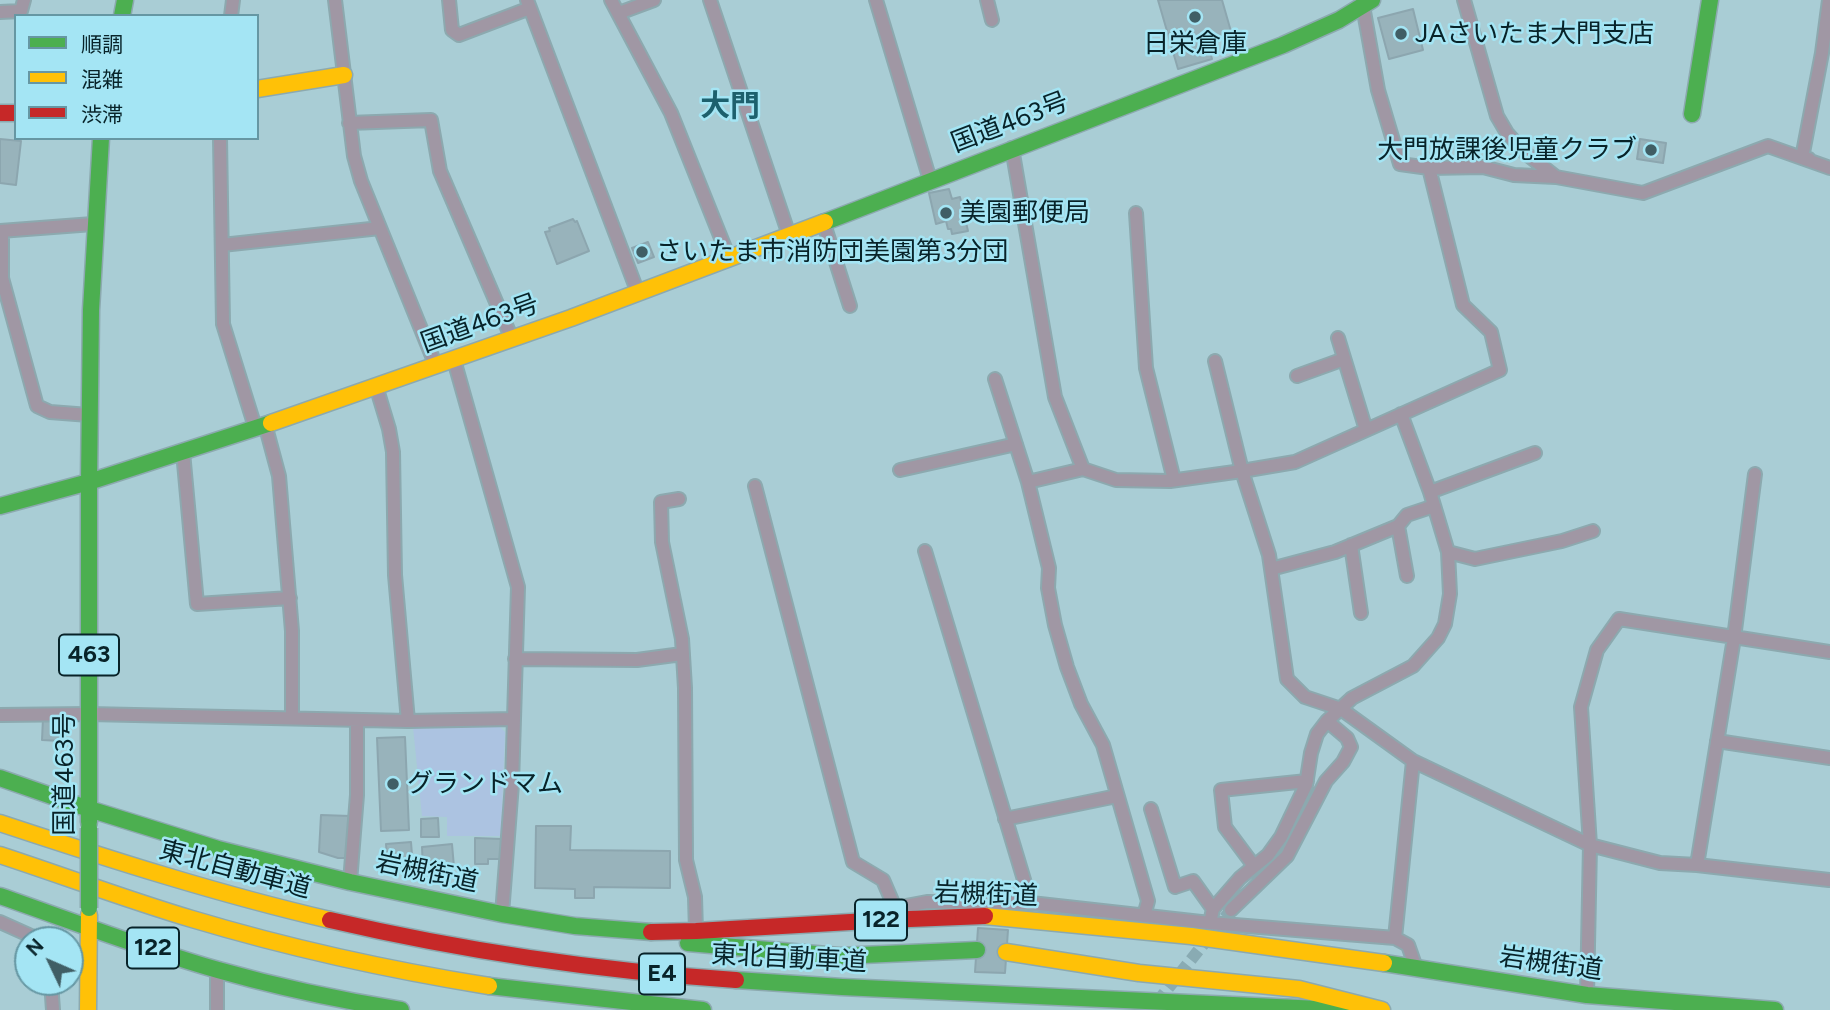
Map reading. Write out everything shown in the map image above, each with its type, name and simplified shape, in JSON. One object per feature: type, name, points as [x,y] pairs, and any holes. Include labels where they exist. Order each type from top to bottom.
[{"type":"main road","points":[[1692,114],[1710,0]]},
{"type":"main road","name":"国道463号","points":[[88,1010],[89,482],[454,360],[638,293],[1283,45],[1339,20],[1368,3]]},
{"type":"main road","points":[[259,89],[344,75]]},
{"type":"main road","points":[[0,506],[89,482],[93,224],[101,140]]},
{"type":"main road","name":"岩槻街道","points":[[0,778],[218,849],[350,882],[502,914],[575,926],[655,932],[696,931],[890,914],[989,915],[1191,936],[1587,995],[1775,1010]]},
{"type":"main road","name":"東北自動車道","points":[[0,823],[117,862],[261,904],[406,938],[543,960],[774,983],[1341,1010]]},
{"type":"main road","name":"E4","points":[[0,855],[192,919],[296,947],[414,974],[514,990],[703,1010]]},
{"type":"main road","name":"122","points":[[0,896],[217,969],[298,990],[401,1010]]},
{"type":"main road","points":[[655,932],[692,944],[839,956],[977,950]]},
{"type":"main road","points":[[1006,952],[1139,973],[1299,989],[1382,1010]]},
{"type":"street","points":[[0,12],[21,11],[24,0]]},
{"type":"street","points":[[335,0],[354,156],[361,181],[436,366]]},
{"type":"street","points":[[449,0],[452,30],[459,35],[528,4],[638,293]]},
{"type":"street","points":[[611,0],[671,113],[729,258]]},
{"type":"street","points":[[619,13],[654,0]]},
{"type":"street","points":[[710,0],[789,234]]},
{"type":"street","points":[[876,0],[930,180]]},
{"type":"street","points":[[987,0],[992,20]]},
{"type":"street","points":[[1464,0],[1497,116],[1507,133],[1524,152],[1556,177]]},
{"type":"street","points":[[1802,158],[1826,53],[1829,0]]},
{"type":"street","points":[[1368,3],[1378,90],[1401,164],[1429,168],[1483,167],[1514,175],[1556,177],[1643,193],[1769,146],[1830,168]]},
{"type":"street","points":[[349,123],[432,120],[440,171],[512,339]]},
{"type":"street","points":[[220,140],[223,324],[279,476],[292,631],[292,718]]},
{"type":"street","points":[[1012,148],[1055,397],[1083,470]]},
{"type":"street","points":[[1802,158],[1830,162]]},
{"type":"street","points":[[1028,482],[1083,470],[1116,480],[1174,480],[1295,462],[1500,370],[1491,332],[1464,305],[1429,168]]},
{"type":"street","points":[[1136,213],[1146,368],[1174,480]]},
{"type":"street","points":[[823,221],[850,306]]},
{"type":"street","points":[[89,415],[50,412],[37,407],[2,278],[1,231],[93,224]]},
{"type":"street","points":[[222,245],[380,228]]},
{"type":"street","points":[[1338,338],[1366,430]]},
{"type":"street","points":[[1297,376],[1344,359]]},
{"type":"street","points":[[454,360],[518,587],[512,785],[502,914]]},
{"type":"street","points":[[1215,361],[1242,471],[1269,555],[1287,679],[1305,697],[1341,709],[1413,761],[1590,845],[1660,863],[1829,880]]},
{"type":"street","points":[[995,379],[1028,482],[1049,568],[1048,588],[1055,625],[1067,667],[1103,746],[1148,901],[1144,916]]},
{"type":"street","points":[[376,386],[393,452],[395,575],[408,721]]},
{"type":"street","points":[[1210,923],[1213,909],[1240,878],[1268,855],[1281,837],[1307,781],[1317,734],[1327,721],[1352,698],[1413,666],[1438,638],[1445,624],[1450,602],[1448,552],[1430,492],[1401,414]]},
{"type":"street","points":[[900,470],[1016,444]]},
{"type":"street","points":[[183,452],[197,604],[290,598]]},
{"type":"street","points":[[1430,492],[1535,453]]},
{"type":"street","points":[[1697,865],[1734,638],[1755,474]]},
{"type":"street","points":[[755,486],[853,862],[883,880],[890,914],[927,902],[1031,903],[1210,923],[1395,938],[1408,945],[1416,968]]},
{"type":"street","points":[[679,499],[661,502],[662,542],[682,639],[685,688],[686,860],[695,897],[696,931]]},
{"type":"street","points":[[1270,569],[1335,552],[1398,526],[1407,515],[1434,506]]},
{"type":"street","points":[[1398,526],[1407,576]]},
{"type":"street","points":[[1448,552],[1475,559],[1562,541],[1593,531]]},
{"type":"street","points":[[1351,545],[1361,613]]},
{"type":"street","points":[[925,551],[1031,903]]},
{"type":"street","points":[[1587,995],[1590,845],[1581,707],[1597,650],[1619,619],[1830,652]]},
{"type":"street","points":[[515,659],[637,660],[682,654]]},
{"type":"street","points":[[0,715],[89,714],[408,721],[514,719]]},
{"type":"street","points":[[350,882],[357,795],[357,720]]},
{"type":"street","points":[[1231,910],[1287,856],[1326,781],[1343,762],[1351,747],[1347,738],[1327,721]]},
{"type":"street","points":[[1717,741],[1830,758]]},
{"type":"street","points":[[1395,938],[1413,761]]},
{"type":"street","points":[[1254,866],[1225,827],[1221,790],[1307,781]]},
{"type":"street","points":[[1005,819],[1117,796]]},
{"type":"street","points":[[1151,809],[1175,887],[1193,881],[1213,909]]},
{"type":"street","points":[[217,969],[217,1010]]},
{"type":"shaded area","points":[[499,726],[505,732],[501,836],[447,836],[447,817],[422,816],[413,727]]},
{"type":"building","name":"日栄倉庫","points":[[1158,0],[1222,0],[1232,35],[1207,42],[1212,59],[1178,69]]},
{"type":"building","points":[[1413,9],[1423,50],[1389,59],[1378,18]]},
{"type":"building","points":[[0,139],[21,141],[16,185],[0,183]]},
{"type":"building","points":[[1640,139],[1666,143],[1663,163],[1637,159]]},
{"type":"building","points":[[949,189],[952,199],[960,197],[968,231],[952,234],[946,221],[936,224],[929,193]]},
{"type":"building","points":[[573,219],[577,221],[589,251],[557,264],[545,232]]},
{"type":"building","points":[[648,242],[654,257],[638,263],[632,248]]},
{"type":"building","points":[[43,718],[62,719],[61,741],[42,740]]},
{"type":"building","name":"グランドマム","points":[[405,737],[409,830],[381,831],[377,738]]},
{"type":"building","points":[[321,815],[350,816],[348,858],[319,852]]},
{"type":"building","points":[[438,818],[439,837],[421,837],[421,819]]},
{"type":"building","points":[[536,826],[571,826],[570,850],[670,851],[670,888],[594,887],[594,898],[575,898],[575,889],[535,888]]},
{"type":"building","points":[[475,838],[502,839],[501,859],[488,859],[488,864],[475,864]]},
{"type":"building","points":[[411,842],[413,868],[388,870],[386,844]]},
{"type":"building","points":[[452,844],[454,867],[423,870],[422,847]]},
{"type":"building","points":[[978,928],[1008,930],[1005,973],[975,972]]},
{"type":"tunnel","points":[[1157,1002],[1231,910]]},
{"type":"traffic: fast","points":[[122,14],[125,0]]},
{"type":"traffic: fast","points":[[825,222],[1283,45],[1339,20],[1372,0]]},
{"type":"traffic: fast","points":[[1692,114],[1710,0]]},
{"type":"traffic: fast","points":[[0,506],[89,482],[91,310],[101,140]]},
{"type":"traffic: fast","points":[[89,822],[89,482],[271,423]]},
{"type":"traffic: fast","points":[[0,778],[218,849],[350,882],[502,914],[575,926],[651,932]]},
{"type":"traffic: fast","points":[[89,828],[89,908]]},
{"type":"traffic: fast","points":[[0,896],[218,970],[309,993],[401,1010]]},
{"type":"traffic: fast","points":[[688,943],[839,956],[977,950]]},
{"type":"traffic: fast","points":[[1384,963],[1587,995],[1775,1010]]},
{"type":"traffic: fast","points":[[736,980],[1341,1010]]},
{"type":"traffic: fast","points":[[489,986],[703,1010]]},
{"type":"traffic: slow","points":[[259,89],[344,75]]},
{"type":"traffic: slow","points":[[271,423],[571,318],[825,222]]},
{"type":"traffic: slow","points":[[0,823],[123,863],[330,920]]},
{"type":"traffic: slow","points":[[0,855],[229,930],[302,949],[489,986]]},
{"type":"traffic: slow","points":[[88,1010],[89,915]]},
{"type":"traffic: slow","points":[[985,916],[1191,936],[1384,963]]},
{"type":"traffic: slow","points":[[1006,952],[1139,973],[1299,989],[1382,1010]]},
{"type":"traffic: jam","points":[[0,113],[14,113]]},
{"type":"traffic: jam","points":[[651,932],[985,916]]},
{"type":"traffic: jam","points":[[330,920],[430,941],[532,958],[736,980]]},
{"type":"place","name":"日栄倉庫","points":[[1195,17]]},
{"type":"place","name":"JAさいたま大門支店","points":[[1401,34]]},
{"type":"place","name":"大門放課後児童クラブ","points":[[1651,150]]},
{"type":"place","name":"美園郵便局","points":[[946,213]]},
{"type":"place","name":"さいたま市消防団美園第3分団","points":[[642,252]]},
{"type":"place","name":"グランドマム","points":[[393,784]]},
{"type":"district","name":"大門","points":[[730,107]]}]
